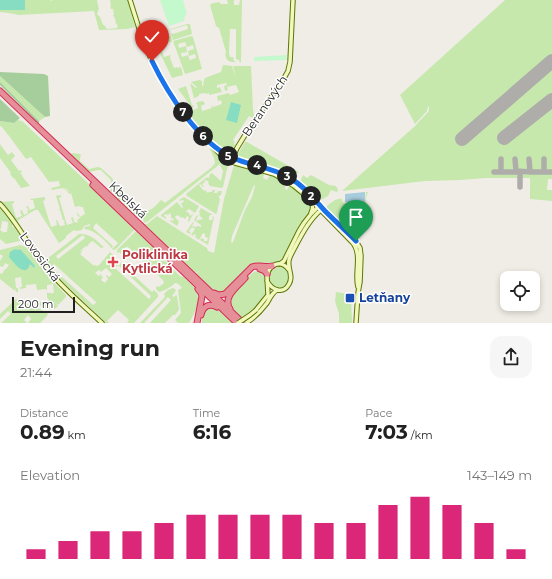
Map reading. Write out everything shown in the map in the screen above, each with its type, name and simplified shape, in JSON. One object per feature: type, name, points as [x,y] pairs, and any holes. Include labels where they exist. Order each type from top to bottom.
[{"type":"highway","name":"Kbelská","points":[[0,91],[199,282],[244,323]]},
{"type":"highway","name":"Kbelská","points":[[0,95],[237,323]]},
{"type":"highway","points":[[199,282],[216,295],[222,295],[227,292],[252,267],[272,266]]},
{"type":"highway","points":[[234,314],[228,305],[227,301],[229,296],[253,270],[261,269],[267,274]]},
{"type":"highway","points":[[181,270],[201,293],[202,296],[199,322]]},
{"type":"highway","points":[[199,322],[202,311],[208,306],[214,306],[223,311]]},
{"type":"main road","points":[[130,0],[145,45],[166,88],[190,121],[223,157],[274,174],[287,181],[320,207]]},
{"type":"main road","name":"Beranových","points":[[232,160],[240,142],[288,71],[290,62],[293,0]]},
{"type":"main road","points":[[232,160],[270,169],[286,175],[301,186],[320,207],[356,241],[360,248],[361,256],[356,323]]},
{"type":"main road","points":[[299,190],[311,202],[311,214]]},
{"type":"main road","name":"Lovosická","points":[[0,204],[51,275],[102,323]]},
{"type":"main road","points":[[237,323],[257,312],[268,295],[267,274],[272,266],[280,264],[284,261],[299,231],[311,214],[320,207]]},
{"type":"main road","points":[[267,281],[269,285],[277,290],[283,290],[289,284],[291,277],[288,262],[290,256],[303,232],[320,207]]},
{"type":"main road","points":[[280,264],[285,265],[290,271]]},
{"type":"main road","points":[[244,323],[267,303],[277,290]]},
{"type":"green space","points":[[0,0],[25,0],[25,10],[0,10]]},
{"type":"green space","points":[[25,0],[97,0],[99,10],[97,14],[107,29],[117,28],[118,26],[115,22],[113,9],[111,9],[110,6],[110,0],[128,0],[135,27],[127,29],[99,30],[94,11],[19,15],[0,12],[0,10],[25,10]]},
{"type":"green space","points":[[160,0],[183,0],[187,14],[184,21],[169,26]]},
{"type":"green space","points":[[227,0],[234,0],[234,5],[239,5],[240,0],[242,0],[240,63],[239,60],[236,59],[236,29],[230,29],[229,53],[230,57],[233,57],[234,61],[237,62],[232,62],[226,57],[219,28],[216,26],[210,5],[220,2],[220,4],[228,4]]},
{"type":"green space","points":[[505,0],[552,0],[552,179],[548,179],[547,190],[552,190],[552,201],[530,199],[530,178],[486,178],[425,181],[342,191],[414,127],[429,111],[429,106],[427,111],[415,124],[400,95]]},
{"type":"green space","points":[[190,24],[192,34],[173,40],[171,33],[173,34],[188,29],[187,25],[170,30]]},
{"type":"green space","points":[[168,29],[169,32],[166,32],[152,36]]},
{"type":"green space","points":[[170,34],[172,41],[160,45],[155,43],[153,40],[170,36]]},
{"type":"green space","points":[[191,36],[193,37],[202,69],[185,74],[173,41]],"holes":[[[185,42],[187,47],[193,45],[194,49],[188,51],[189,56],[195,54],[196,58],[190,61],[188,55],[182,57],[181,54],[182,52],[187,52],[186,46],[179,48],[178,44]]]},
{"type":"green space","points":[[161,48],[164,57],[171,55],[170,58],[174,68],[181,67],[183,75],[172,78],[158,49]]},
{"type":"green space","points":[[287,55],[286,60],[254,61],[254,57]]},
{"type":"green space","points":[[223,65],[232,66],[236,78],[233,66],[251,66],[254,115],[253,118],[249,116],[233,140],[235,145],[231,151],[225,153],[204,134],[184,110],[198,108],[196,104],[197,102],[203,101],[205,104],[201,106],[202,111],[212,108],[211,105],[213,107],[222,104],[221,100],[218,101],[217,96],[229,93],[230,95],[239,92],[236,85],[227,87],[228,90],[225,91],[224,86],[227,85],[226,83],[217,85],[217,88],[220,87],[222,92],[209,95],[209,93],[199,94],[199,96],[194,98],[190,83],[196,88],[197,87],[191,82],[199,80],[202,81],[203,86],[205,78],[221,72]]},
{"type":"green space","points":[[0,72],[44,74],[48,76],[50,116],[45,117],[0,76]]},
{"type":"green space","points":[[0,76],[45,117],[39,121],[0,82]]},
{"type":"green space","points":[[0,82],[39,121],[39,124],[0,85]]},
{"type":"green space","points":[[186,86],[192,105],[194,106],[193,108],[190,108],[190,105],[178,89]]},
{"type":"green space","points":[[0,99],[20,118],[14,123],[0,121]]},
{"type":"green space","points":[[231,102],[241,105],[237,123],[226,120]]},
{"type":"green space","points":[[17,120],[22,121],[136,228],[116,249],[112,249],[118,243],[96,223],[93,228],[113,246],[112,248],[96,233],[85,229],[84,227],[90,226],[90,224],[84,226],[82,230],[74,230],[59,243],[38,210],[35,210],[17,221],[1,202],[14,201],[12,204],[16,218],[22,216],[20,211],[22,210],[24,215],[28,213],[27,210],[29,210],[26,207],[28,206],[30,210],[35,208],[33,200],[30,199],[45,197],[45,200],[43,201],[51,227],[57,225],[56,220],[60,226],[65,225],[65,221],[63,220],[60,210],[58,210],[60,209],[56,196],[54,196],[61,195],[59,198],[67,225],[73,223],[71,218],[73,217],[74,222],[78,222],[77,220],[80,218],[79,216],[78,217],[77,213],[80,217],[85,214],[83,207],[75,207],[71,193],[69,194],[63,189],[70,192],[68,190],[62,188],[52,190],[51,188],[60,186],[59,181],[49,182],[31,157],[26,159],[1,126],[0,127],[0,121],[14,123]]},
{"type":"green space","points":[[245,142],[299,172],[293,176],[300,182],[303,175],[307,178],[311,175],[329,185],[336,186],[338,190],[337,192],[331,190],[328,196],[323,199],[318,199],[288,174],[262,164],[262,162],[237,158]]},
{"type":"green space","points":[[0,144],[8,155],[12,152],[15,156],[11,160],[19,171],[21,170],[22,172],[20,173],[22,175],[23,174],[22,176],[30,186],[21,188],[10,174],[11,173],[0,158]]},
{"type":"green space","points":[[211,147],[221,158],[220,164],[147,222],[143,223],[144,221],[139,215],[135,218],[116,198],[108,187],[112,183],[111,180],[101,170],[89,172],[71,154],[80,154],[80,161],[89,169],[98,167],[101,168],[141,210],[148,211],[161,200],[165,203],[212,167],[215,163],[210,149]]},
{"type":"green space","points":[[222,159],[228,165],[223,187],[210,186],[208,183],[209,182],[206,180],[202,184],[204,187],[200,184],[199,185],[208,193],[212,192],[212,190],[215,190],[214,193],[222,191],[221,195],[219,196],[220,199],[216,214],[186,194],[207,177],[208,178],[212,173],[221,181],[223,171],[220,165]]},
{"type":"green space","points":[[234,165],[264,173],[263,178],[267,180],[270,175],[280,178],[285,182],[285,189],[287,190],[291,185],[308,200],[311,205],[311,209],[310,213],[299,228],[282,262],[274,262],[267,266],[258,264],[222,294],[217,294],[195,274],[200,271],[195,273],[142,224],[147,224],[157,216],[207,248],[208,251],[214,253],[224,199]],"holes":[[[254,185],[252,197],[245,210],[232,243],[232,236]]]},
{"type":"green space","points":[[366,192],[368,192],[366,198],[367,217],[354,225],[352,233],[326,207],[338,199],[342,199],[343,203],[365,205]]},
{"type":"green space","points":[[184,197],[199,206],[195,213],[189,209],[186,211],[191,216],[193,214],[189,222],[189,217],[187,216],[185,219],[178,215],[175,217],[179,222],[177,226],[170,221],[173,221],[174,219],[171,218],[170,213],[168,215],[165,214],[164,216],[166,219],[161,216],[177,202],[182,208],[183,207],[181,204],[184,201],[179,200]]},
{"type":"green space","points":[[0,208],[13,224],[12,227],[14,227],[21,237],[20,241],[6,244],[0,239],[0,230],[3,233],[7,232],[8,222],[2,221],[0,229]]},
{"type":"green space","points":[[201,208],[213,215],[210,215],[209,220],[212,220],[213,216],[214,217],[208,245],[200,240],[201,238],[204,239],[204,241],[207,241],[208,238],[205,237],[205,234],[203,233],[199,240],[195,237],[196,235],[191,235],[195,229],[192,227],[189,231],[191,233],[190,234],[186,232],[193,222],[192,226],[201,227],[201,225],[194,220],[197,215],[197,221],[203,219],[199,215]]},
{"type":"green space","points":[[137,230],[153,245],[160,256],[181,277],[183,276],[197,291],[197,305],[194,315],[189,323],[178,323],[175,320],[181,313],[178,290],[182,288],[180,285],[175,283],[167,289],[159,292],[156,287],[159,287],[164,283],[163,280],[128,247],[121,252],[125,258],[119,252],[117,253],[117,250]]},
{"type":"green space","points":[[79,234],[83,234],[93,238],[104,247],[101,248],[92,241],[87,247],[86,246],[82,249],[83,251],[80,250],[82,252],[80,254],[93,266],[99,265],[110,252],[152,292],[154,290],[158,294],[158,297],[134,323],[127,323],[129,320],[118,310],[107,321],[109,323],[106,323],[59,278],[57,279],[43,262]],"holes":[[[83,235],[85,238],[58,259],[56,256]],[[54,264],[96,303],[93,305],[51,267]],[[118,265],[151,296],[149,299],[115,268]],[[106,268],[112,274],[109,277],[107,275],[106,276],[108,279],[105,283],[101,280],[103,277],[101,276],[102,275],[101,274],[99,276],[95,273],[99,270],[101,272]]]},
{"type":"green space","points":[[20,245],[26,247],[46,274],[66,295],[66,297],[58,305],[51,298],[58,306],[56,308],[51,310],[39,305],[39,302],[49,301],[47,298],[47,292],[51,294],[54,293],[53,284],[47,285],[47,291],[46,289],[37,290],[36,284],[26,285],[26,288],[20,289],[20,287],[22,287],[21,277],[15,278],[16,288],[18,288],[18,292],[16,292],[15,288],[15,291],[0,279],[0,273],[2,274],[9,265],[5,263],[3,267],[0,266],[0,261],[3,256],[0,254],[0,250]]},
{"type":"green space","points":[[15,249],[20,249],[35,266],[34,268],[30,264],[26,270],[23,270],[17,266],[9,257],[10,252]]},
{"type":"green space","points":[[279,266],[287,269],[290,277],[287,285],[279,288],[271,285],[268,277],[271,269]]},
{"type":"green space","points":[[256,271],[260,271],[264,274],[267,292],[261,303],[243,317],[247,323],[230,308],[229,298],[251,274]]},
{"type":"green space","points":[[173,288],[176,290],[172,296],[177,296],[179,309],[175,315],[173,315],[165,323],[150,323],[171,300],[168,297],[144,323],[140,323],[164,298],[164,294]]},
{"type":"green space","points":[[336,292],[351,296],[352,323],[339,323],[339,314],[335,301]]},
{"type":"green space","points":[[16,299],[46,312],[48,314],[47,316],[40,323],[28,323],[31,319],[28,315],[24,320],[27,323],[1,323],[11,314],[8,311],[0,319],[0,314]]},
{"type":"green space","points":[[208,307],[218,309],[233,323],[202,323],[203,314]]},
{"type":"water","points":[[365,192],[365,203],[345,202],[345,194]]},
{"type":"taxiway","points":[[494,172],[502,172],[501,159]]},
{"type":"taxiway","points":[[515,159],[516,171],[531,172]]},
{"type":"taxiway","points":[[529,159],[530,172],[543,172]]},
{"type":"taxiway","points":[[544,159],[543,172],[552,172]]},
{"type":"taxiway","points":[[502,172],[517,172]]},
{"type":"taxiway","points":[[518,172],[520,174],[520,187]]},
{"type":"runway","points":[[462,139],[552,61]]},
{"type":"runway","points":[[504,138],[552,100]]},
{"type":"place","name":"Poliklinika Kytlická","points":[[113,262]]},
{"type":"place","name":"Letňany","points":[[350,298]]},
{"type":"route","points":[[152,61],[181,110],[212,145],[236,160],[270,169],[290,178],[301,186],[356,241]]}]
